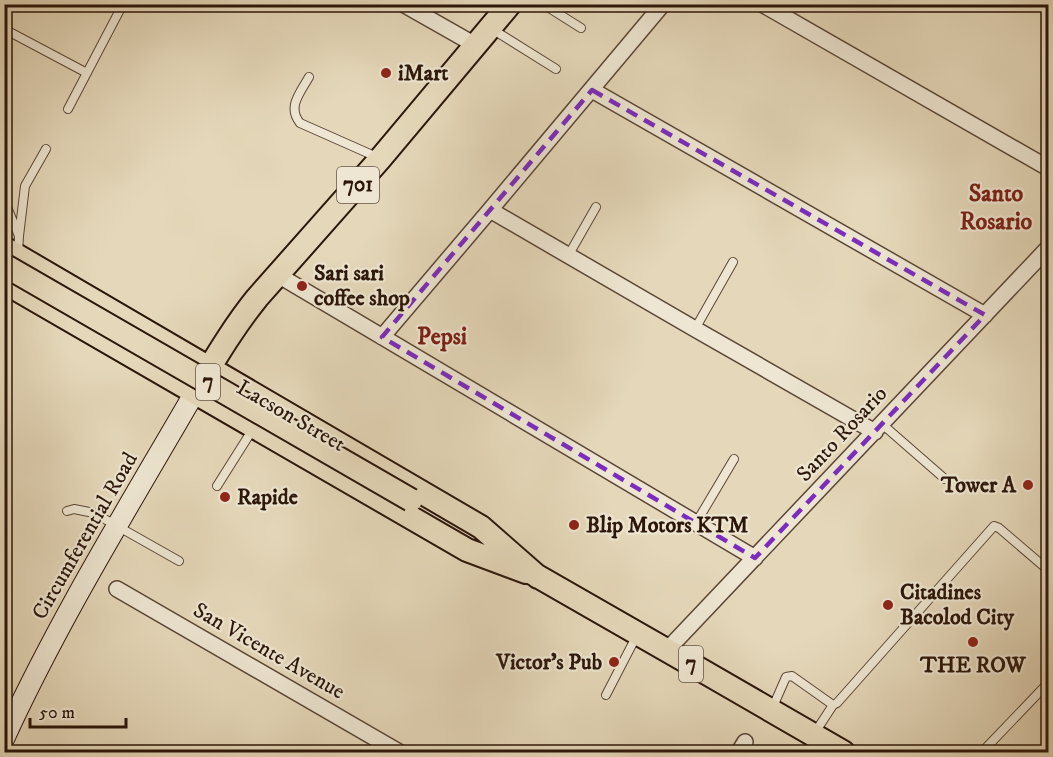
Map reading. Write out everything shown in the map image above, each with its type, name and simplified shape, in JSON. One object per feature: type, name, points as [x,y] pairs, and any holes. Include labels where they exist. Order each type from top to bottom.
[{"type":"main road","name":"701","points":[[209,368],[242,318],[510,4]]},
{"type":"main road","name":"Lacson Street","points":[[12,246],[209,368],[481,527],[538,577]]},
{"type":"main road","name":"Lacson Street","points":[[12,246],[411,500],[538,577],[843,753]]},
{"type":"main road","name":"Lacson Street","points":[[4,282],[467,550],[538,577]]},
{"type":"main road","points":[[195,392],[209,368]]},
{"type":"main road","name":"Circumferential Road","points":[[4,739],[11,706],[78,596],[195,392]]},
{"type":"street","points":[[403,4],[484,37]]},
{"type":"street","points":[[382,337],[663,4]]},
{"type":"street","points":[[762,4],[1048,168]]},
{"type":"street","points":[[592,90],[985,315]]},
{"type":"street","points":[[490,210],[695,329],[879,428]]},
{"type":"street","name":"Santo Rosario","points":[[667,650],[1048,248]]},
{"type":"street","points":[[278,275],[755,558]]},
{"type":"street","name":"San Vicente Avenue","points":[[117,589],[399,753]]},
{"type":"lane","points":[[68,109],[123,4]]},
{"type":"lane","points":[[543,4],[581,28]]},
{"type":"lane","points":[[4,29],[87,73]]},
{"type":"lane","points":[[484,37],[556,69]]},
{"type":"lane","points":[[309,77],[293,109],[300,123],[380,159]]},
{"type":"lane","points":[[12,246],[25,186],[46,149]]},
{"type":"lane","points":[[4,200],[12,246]]},
{"type":"lane","points":[[568,256],[596,207]]},
{"type":"lane","points":[[4,221],[12,246]]},
{"type":"lane","points":[[695,329],[733,262]]},
{"type":"lane","points":[[217,486],[254,426]]},
{"type":"lane","points":[[879,428],[945,480]]},
{"type":"lane","points":[[696,523],[734,459]]},
{"type":"lane","points":[[67,511],[74,509],[94,513],[180,561]]},
{"type":"lane","points":[[813,735],[833,705],[994,526],[1048,570]]},
{"type":"lane","points":[[606,695],[638,634]]},
{"type":"lane","points":[[771,710],[786,677],[792,676],[833,705]]},
{"type":"lane","points":[[981,753],[1048,683]]},
{"type":"highlighted area","points":[[592,90],[985,315],[755,558],[382,337]]},
{"type":"place","name":"iMart","points":[[386,73]]},
{"type":"place","name":"Sari sari coffee shop","points":[[302,286]]},
{"type":"place","name":"Tower A","points":[[1028,485]]},
{"type":"place","name":"Rapide","points":[[225,497]]},
{"type":"place","name":"Blip Motors KTM","points":[[574,525]]},
{"type":"place","name":"Citadines Bacolod City","points":[[888,605]]},
{"type":"place","name":"THE ROW","points":[[973,642]]},
{"type":"place","name":"Victor's Pub","points":[[614,662]]},
{"type":"district","name":"Santo Rosario","points":[[996,208]]},
{"type":"district","name":"Pepsi","points":[[442,337]]}]
